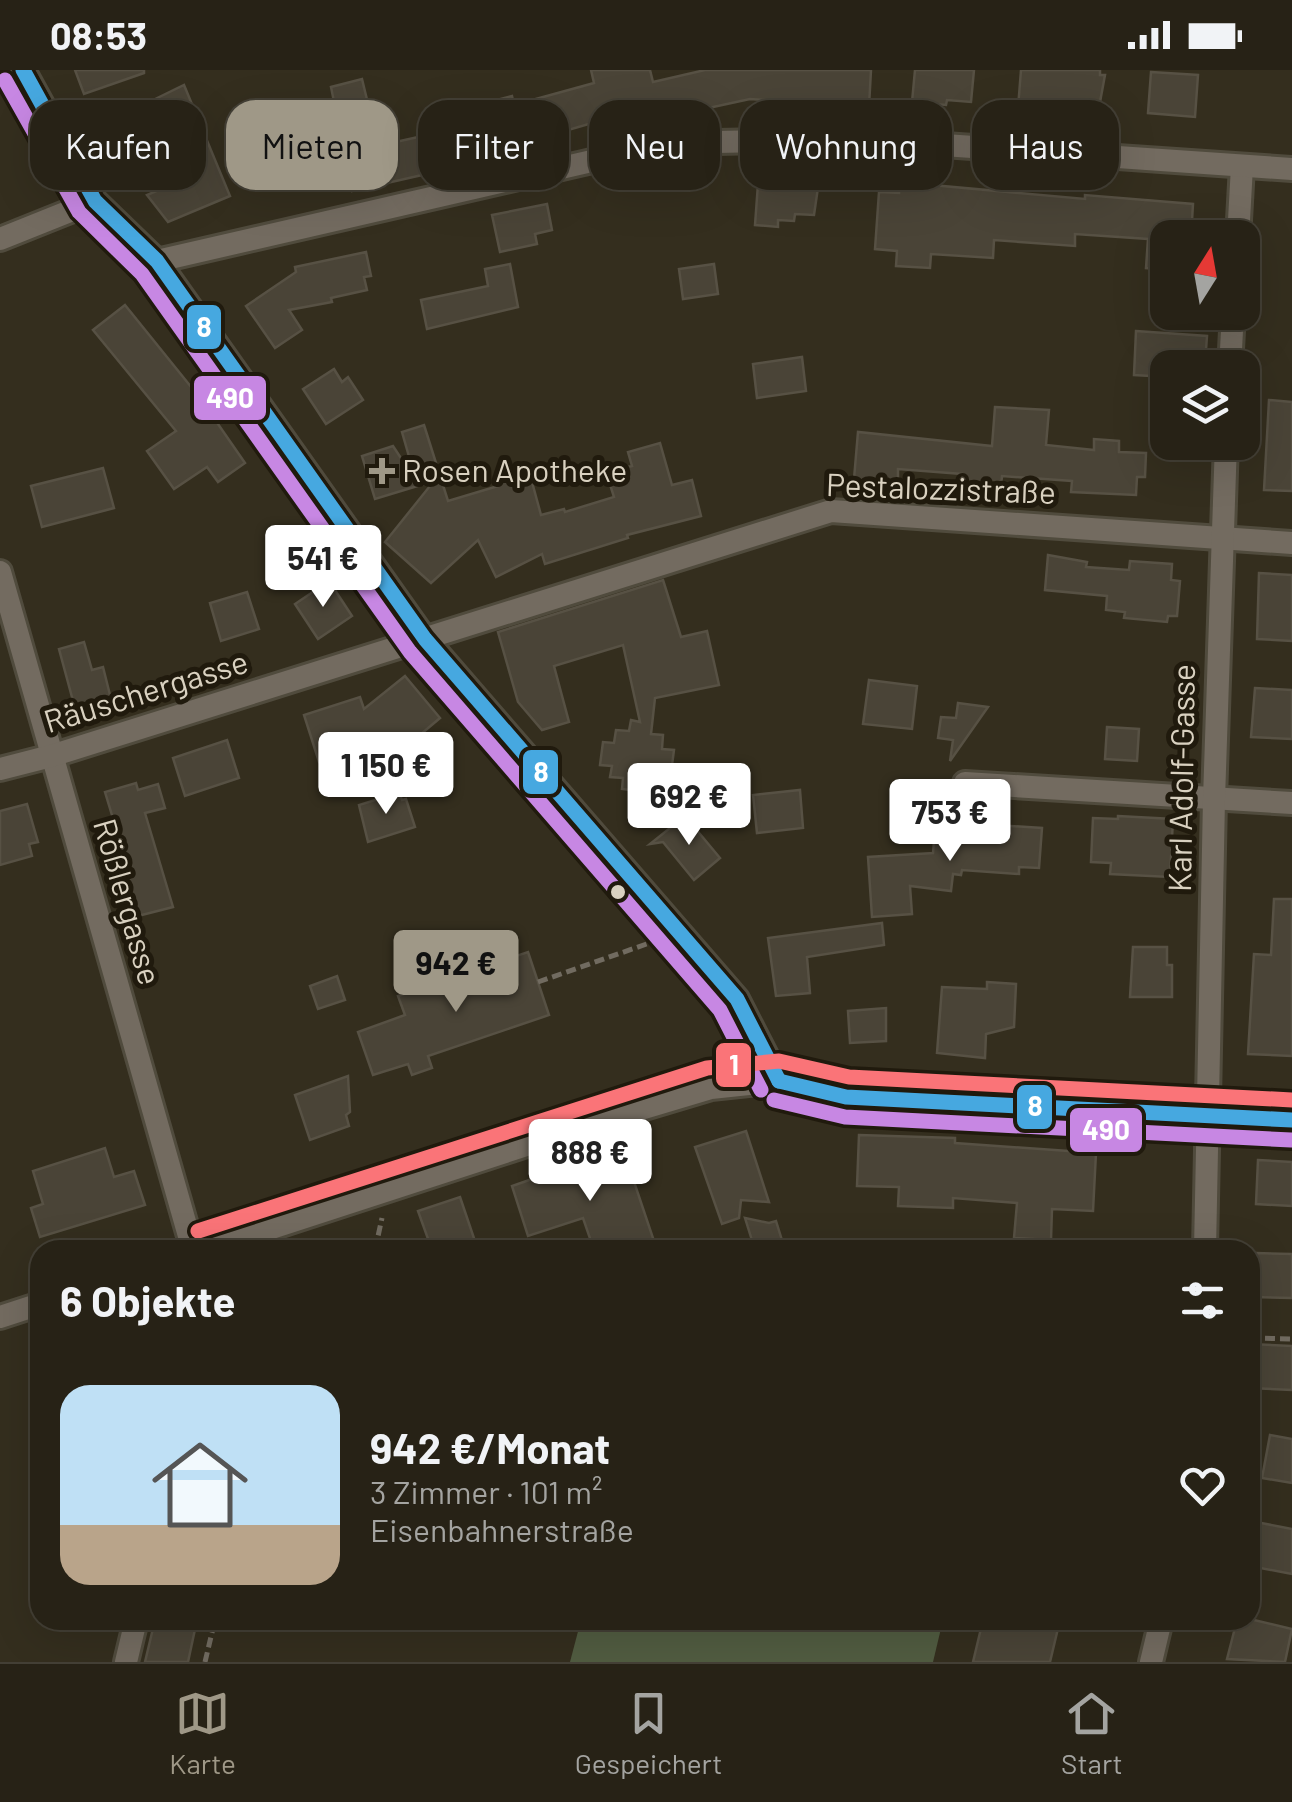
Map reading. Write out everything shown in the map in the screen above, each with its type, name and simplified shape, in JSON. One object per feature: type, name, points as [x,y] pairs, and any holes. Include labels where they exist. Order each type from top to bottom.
[{"type":"street","points":[[22,70],[95,201],[156,262],[426,639],[737,999],[778,1082]]},
{"type":"street","points":[[156,262],[670,142],[857,139],[1292,169]]},
{"type":"street","points":[[1239,220],[1242,166]]},
{"type":"street","points":[[0,240],[95,201]]},
{"type":"street","name":"Karl Adolf-Gasse","points":[[1204,1240],[1225,460]]},
{"type":"street","name":"Pestalozzistraße","points":[[426,639],[831,511],[1292,543]]},
{"type":"street","name":"Rößlergasse","points":[[0,572],[190,1240]]},
{"type":"street","name":"Räuschergasse","points":[[0,769],[426,639]]},
{"type":"street","points":[[965,783],[1292,803]]},
{"type":"street","points":[[240,1240],[711,1088],[778,1082],[846,1098],[1292,1120]]},
{"type":"street","points":[[0,1317],[30,1307]]},
{"type":"street","points":[[126,1662],[134,1630]]},
{"type":"street","points":[[1151,1662],[1158,1630]]},
{"type":"path","points":[[538,982],[679,932]]},
{"type":"path","points":[[1260,1338],[1292,1338]]},
{"type":"path","points":[[205,1662],[213,1630]]},
{"type":"green space","points":[[578,1630],[941,1630],[933,1662],[570,1662]]},
{"type":"building","points":[[75,70],[144,70],[144,73],[84,94]]},
{"type":"building","points":[[591,70],[650,70],[653,82],[705,70],[871,70],[869,100],[750,99],[720,105],[720,100],[589,100],[589,124],[569,130],[569,100],[532,100],[594,83]]},
{"type":"building","points":[[915,70],[974,70],[971,102],[912,100]]},
{"type":"building","points":[[1021,70],[1100,70],[1100,75],[1105,75],[1100,100],[1019,100]]},
{"type":"building","points":[[1151,72],[1198,75],[1195,117],[1148,113]]},
{"type":"building","points":[[362,79],[367,100],[334,100],[331,87]]},
{"type":"building","points":[[184,85],[190,100],[153,100]]},
{"type":"building","points":[[418,137],[418,176],[398,180],[398,141]]},
{"type":"building","points":[[206,138],[230,196],[168,222],[147,195],[159,190],[206,190]]},
{"type":"building","points":[[952,187],[1193,204],[1192,220],[1150,220],[1150,268],[1146,268],[1148,239],[1075,234],[1075,246],[994,240],[993,258],[931,254],[930,268],[896,266],[897,251],[875,249],[879,192],[952,190]]},
{"type":"building","points":[[758,190],[818,190],[814,215],[795,214],[794,221],[778,220],[778,227],[755,225]]},
{"type":"building","points":[[547,204],[552,230],[535,234],[537,244],[500,252],[492,215]]},
{"type":"building","points":[[366,252],[371,276],[364,277],[367,290],[289,310],[302,330],[275,348],[246,306],[296,272],[295,267]]},
{"type":"building","points":[[510,264],[518,307],[427,329],[421,300],[488,286],[485,269]]},
{"type":"building","points":[[714,264],[718,294],[683,299],[679,269]]},
{"type":"building","points":[[125,305],[200,398],[245,463],[218,482],[207,467],[174,489],[147,451],[176,431],[93,330]]},
{"type":"building","points":[[1136,331],[1207,336],[1206,350],[1150,350],[1150,376],[1134,375]]},
{"type":"building","points":[[802,357],[806,391],[757,398],[753,364]]},
{"type":"building","points":[[334,369],[342,382],[348,377],[363,400],[326,424],[303,389]]},
{"type":"building","points":[[1269,400],[1292,402],[1292,491],[1264,490]]},
{"type":"building","points":[[995,407],[1049,410],[1046,445],[1094,450],[1094,439],[1119,441],[1119,452],[1146,453],[1145,477],[1137,477],[1136,495],[1071,492],[1072,481],[1002,476],[1001,486],[962,483],[962,474],[898,469],[898,482],[854,479],[858,432],[992,446]]},
{"type":"building","points":[[424,425],[448,501],[498,486],[498,479],[529,471],[541,515],[564,509],[565,512],[614,497],[606,472],[632,466],[628,452],[660,443],[672,485],[692,480],[701,516],[627,535],[628,538],[545,564],[542,554],[496,577],[478,540],[431,583],[385,542],[434,481],[375,499],[362,456],[393,446],[416,481],[402,432]]},
{"type":"building","points":[[103,468],[114,508],[42,527],[31,486]]},
{"type":"building","points":[[1048,555],[1087,562],[1086,567],[1129,570],[1130,561],[1172,564],[1171,580],[1180,581],[1177,616],[1168,616],[1167,622],[1124,618],[1125,612],[1106,610],[1107,596],[1045,590]]},
{"type":"building","points":[[1259,573],[1292,575],[1292,641],[1257,639]]},
{"type":"building","points":[[663,580],[681,637],[707,631],[719,685],[655,698],[651,734],[663,735],[662,749],[674,750],[671,773],[660,772],[658,782],[647,781],[646,792],[622,789],[623,778],[610,777],[612,766],[600,765],[603,742],[614,743],[616,730],[629,731],[631,720],[640,722],[623,645],[554,666],[569,722],[542,730],[518,702],[498,632]]},
{"type":"building","points":[[329,581],[352,616],[318,639],[295,604]]},
{"type":"building","points":[[247,592],[259,629],[221,641],[210,603]]},
{"type":"building","points":[[84,642],[92,670],[103,667],[112,703],[76,712],[59,649]]},
{"type":"building","points":[[405,676],[440,718],[408,745],[400,736],[319,762],[304,715],[360,697],[364,709]]},
{"type":"building","points":[[869,680],[917,686],[912,729],[863,724]]},
{"type":"building","points":[[1255,688],[1292,690],[1292,739],[1251,737]]},
{"type":"building","points":[[958,703],[988,707],[950,761],[953,740],[938,738],[941,717],[956,718]]},
{"type":"building","points":[[1107,727],[1139,729],[1137,761],[1105,759]]},
{"type":"building","points":[[227,740],[239,778],[185,796],[173,758]]},
{"type":"building","points":[[136,783],[138,790],[158,784],[165,808],[145,813],[173,907],[134,917],[124,880],[131,878],[105,792]]},
{"type":"building","points":[[800,790],[803,828],[757,833],[753,795]]},
{"type":"building","points":[[391,795],[406,799],[415,827],[368,842],[359,805]]},
{"type":"building","points":[[27,804],[38,842],[29,844],[32,856],[0,865],[0,811]]},
{"type":"building","points":[[685,816],[720,858],[694,880],[663,842],[650,844]]},
{"type":"building","points":[[1093,818],[1173,819],[1170,877],[1110,874],[1111,863],[1091,862]]},
{"type":"building","points":[[980,824],[1042,828],[1039,868],[1019,867],[1019,874],[962,870],[961,875],[953,874],[951,891],[910,886],[912,914],[872,917],[868,857],[933,853],[935,829],[979,835]]},
{"type":"building","points":[[1274,899],[1292,899],[1292,1056],[1248,1054],[1254,954],[1271,955]]},
{"type":"building","points":[[882,923],[884,945],[807,957],[810,993],[776,996],[768,938]]},
{"type":"building","points":[[1133,947],[1167,947],[1167,965],[1172,965],[1172,997],[1130,997]]},
{"type":"building","points":[[528,952],[549,1015],[428,1056],[432,1068],[412,1075],[408,1064],[373,1075],[358,1032],[405,1015],[398,996]]},
{"type":"building","points":[[337,976],[345,1000],[318,1009],[310,986]]},
{"type":"building","points":[[987,982],[1016,984],[1014,1027],[986,1034],[985,1058],[937,1053],[942,987],[987,989]]},
{"type":"building","points":[[886,1008],[886,1041],[850,1043],[848,1011]]},
{"type":"building","points":[[348,1076],[349,1126],[310,1140],[295,1095]]},
{"type":"building","points":[[746,1131],[769,1202],[741,1200],[739,1218],[722,1224],[695,1147]]},
{"type":"building","points":[[859,1135],[955,1138],[955,1143],[1096,1153],[1093,1211],[1052,1209],[1051,1240],[1014,1238],[1017,1203],[953,1198],[953,1208],[898,1206],[899,1187],[857,1186]]},
{"type":"building","points":[[105,1148],[114,1177],[134,1171],[145,1205],[40,1237],[31,1208],[43,1204],[33,1171]]},
{"type":"building","points":[[623,1149],[654,1240],[591,1240],[583,1218],[528,1236],[512,1186],[603,1160],[601,1156]]},
{"type":"building","points":[[1258,1160],[1292,1162],[1292,1206],[1256,1204]]},
{"type":"building","points":[[460,1197],[475,1240],[428,1240],[418,1211]]},
{"type":"building","points":[[745,1218],[776,1221],[782,1240],[752,1240]]},
{"type":"building","points":[[1260,1253],[1292,1254],[1292,1298],[1260,1297]]},
{"type":"building","points":[[1260,1344],[1292,1346],[1292,1390],[1260,1388]]},
{"type":"building","points":[[1270,1435],[1292,1439],[1292,1483],[1262,1478]]},
{"type":"building","points":[[1260,1523],[1292,1529],[1292,1574],[1260,1568]]},
{"type":"building","points":[[1260,1621],[1292,1629],[1285,1662],[1227,1659],[1234,1630],[1260,1630]]},
{"type":"building","points":[[153,1630],[195,1630],[188,1662],[145,1662]]},
{"type":"building","points":[[981,1630],[1058,1630],[1050,1662],[973,1662]]},
{"type":"transit line","name":"8","points":[[23,70],[95,201],[157,261],[425,639],[737,999],[779,1081]]},
{"type":"transit line","name":"490","points":[[5,80],[79,212],[142,274],[410,652],[720,1010],[761,1090]]},
{"type":"transit line","name":"1","points":[[198,1231],[707,1068],[779,1061],[849,1077],[1292,1100]]},
{"type":"transit line","name":"8","points":[[779,1081],[846,1097],[1292,1120]]},
{"type":"transit line","name":"490","points":[[774,1100],[845,1117],[1291,1140]]},
{"type":"place","name":"Rosen Apotheke","points":[[382,471]]}]
